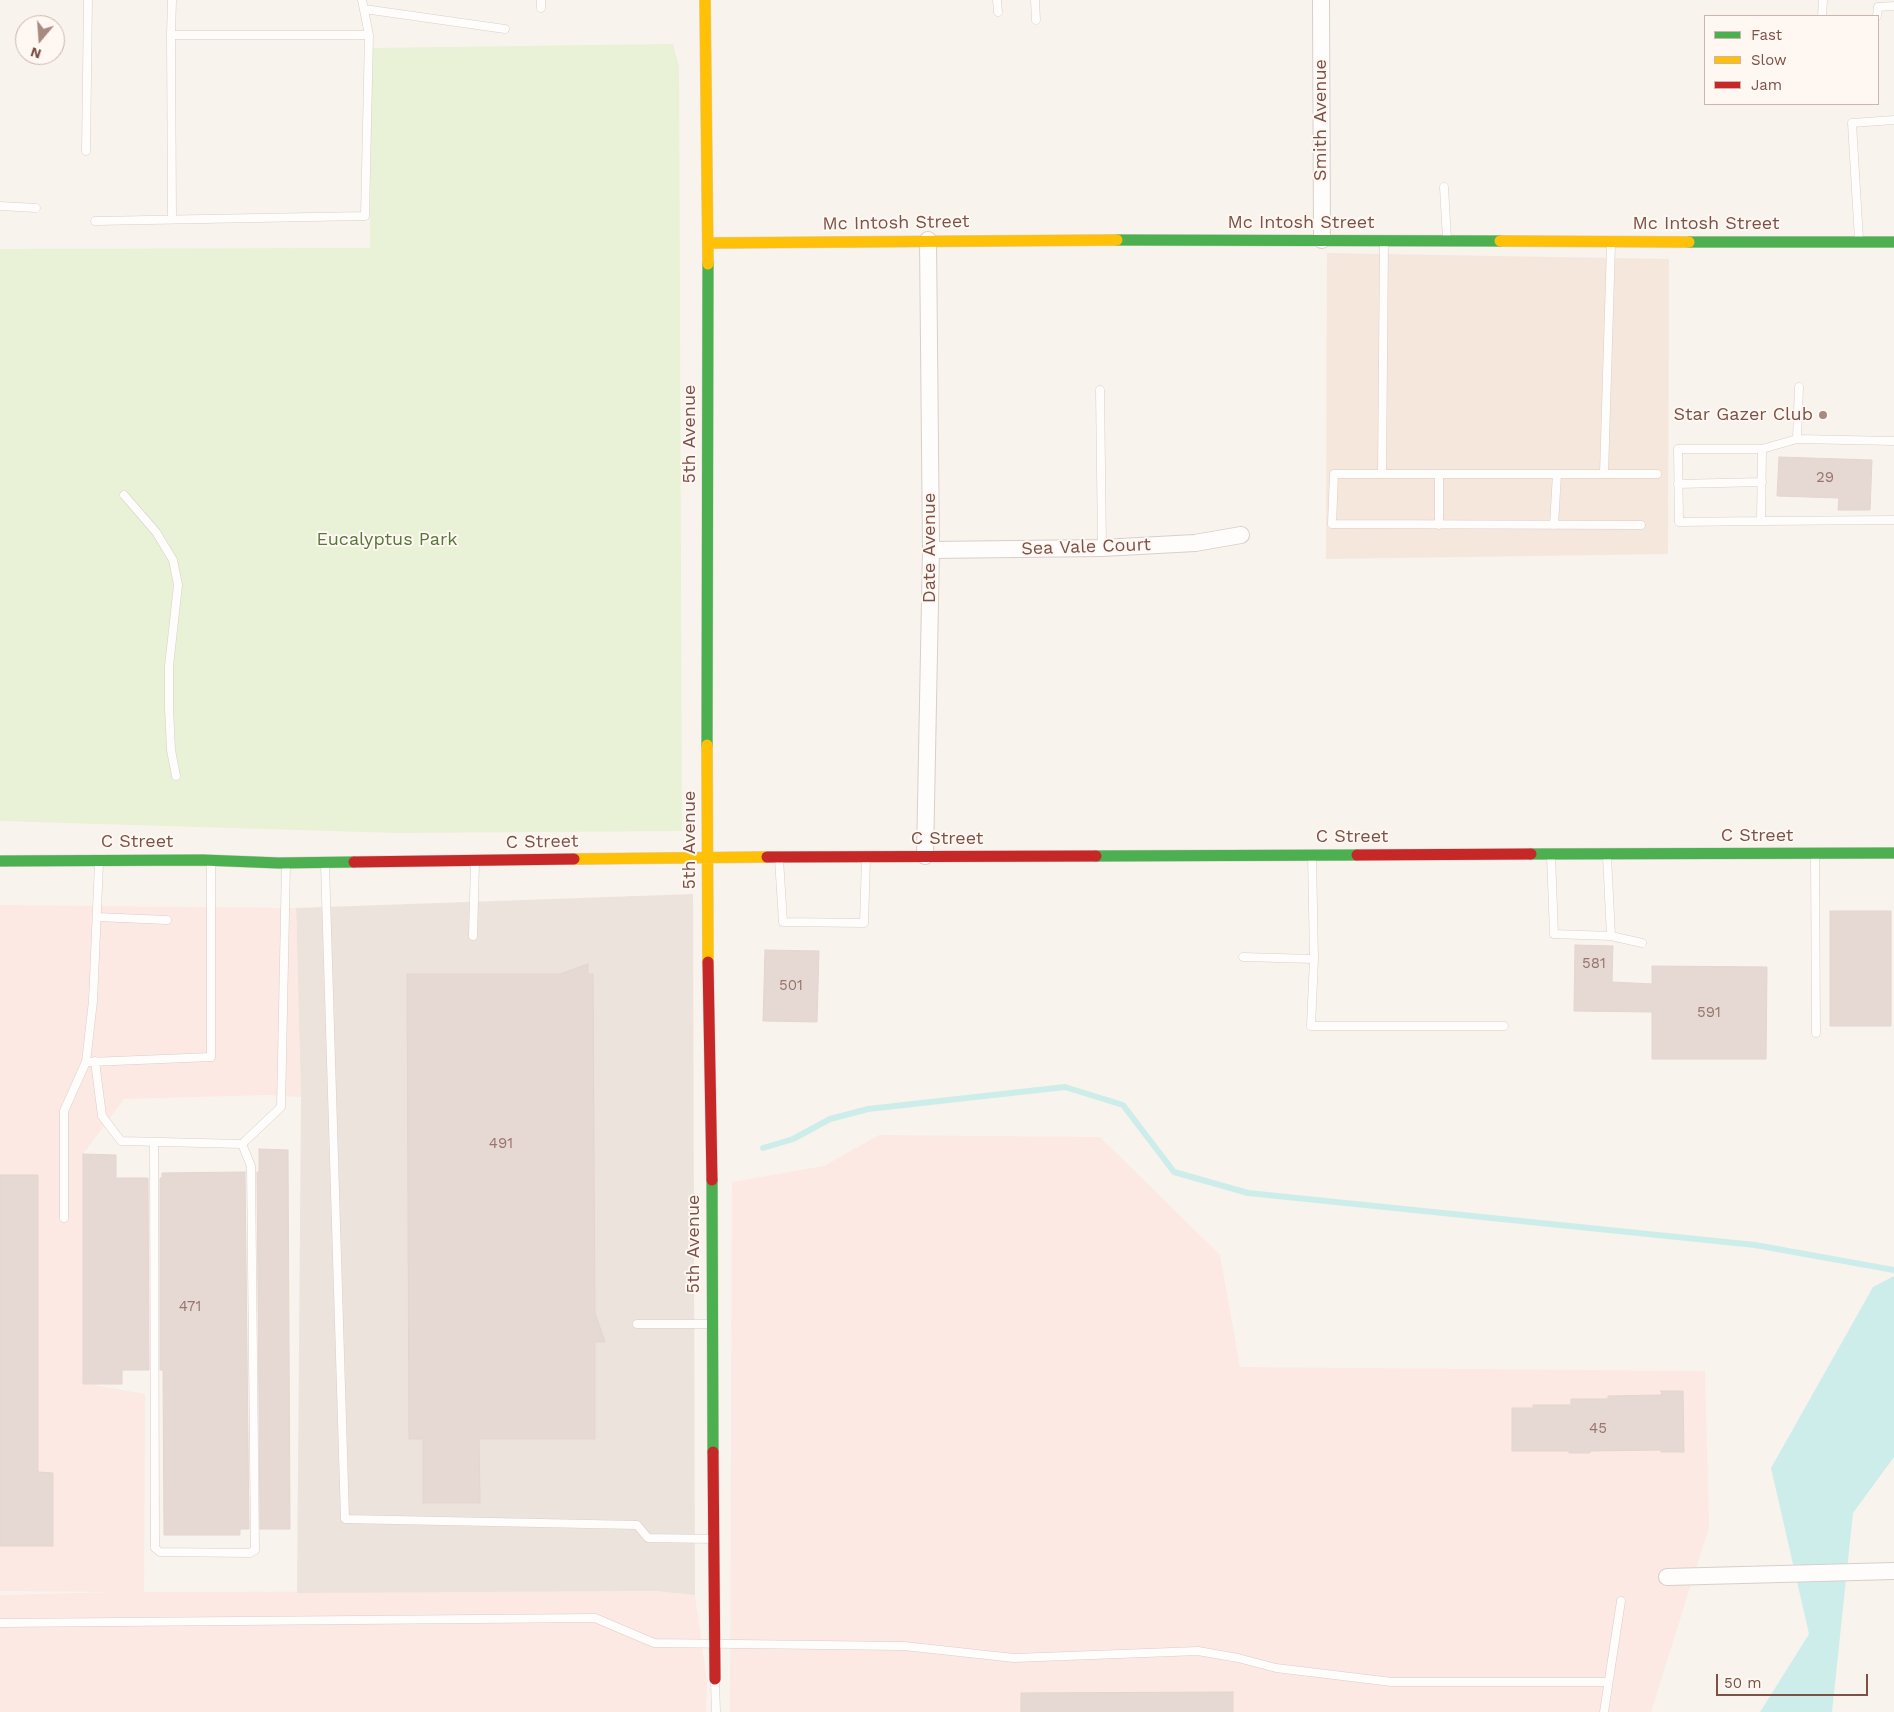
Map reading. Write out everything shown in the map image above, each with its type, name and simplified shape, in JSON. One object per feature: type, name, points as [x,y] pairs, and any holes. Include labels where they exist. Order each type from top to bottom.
[{"type":"street","name":"5th Avenue","points":[[705,0],[708,243],[707,857],[709,1092],[713,1211],[715,1679]]},
{"type":"street","name":"Smith Avenue","points":[[1321,0],[1322,240]]},
{"type":"street","name":"Mc Intosh Street","points":[[708,243],[928,240],[1894,242]]},
{"type":"street","name":"Date Avenue","points":[[925,856],[931,550],[928,240]]},
{"type":"street","name":"Sea Vale Court","points":[[931,550],[1102,548],[1195,543],[1241,535]]},
{"type":"street","name":"C Street","points":[[0,861],[211,860],[286,863],[866,856],[1894,853]]},
{"type":"street","points":[[1667,1577],[1894,1571]]},
{"type":"lane","points":[[86,151],[88,0]]},
{"type":"lane","points":[[172,0],[172,219]]},
{"type":"lane","points":[[94,221],[365,216],[369,34],[362,0]]},
{"type":"lane","points":[[997,0],[998,12]]},
{"type":"lane","points":[[1035,0],[1036,20]]},
{"type":"lane","points":[[1822,15],[1823,0]]},
{"type":"lane","points":[[1876,15],[1878,7],[1894,6]]},
{"type":"lane","points":[[364,9],[505,29]]},
{"type":"lane","points":[[171,35],[369,34]]},
{"type":"lane","points":[[1859,242],[1852,122],[1894,120]]},
{"type":"lane","points":[[1444,186],[1447,240]]},
{"type":"lane","points":[[0,206],[36,208]]},
{"type":"lane","points":[[1382,474],[1384,240]]},
{"type":"lane","points":[[1604,474],[1611,241]]},
{"type":"lane","points":[[1797,439],[1799,387]]},
{"type":"lane","points":[[1100,390],[1102,548]]},
{"type":"lane","points":[[1894,441],[1797,439],[1762,449],[1678,448],[1679,522],[1894,520]]},
{"type":"lane","points":[[1761,521],[1762,449]]},
{"type":"lane","points":[[1640,525],[1332,524],[1334,474],[1658,474]]},
{"type":"lane","points":[[1439,474],[1439,525]]},
{"type":"lane","points":[[1554,525],[1557,474]]},
{"type":"lane","points":[[1678,484],[1762,482]]},
{"type":"lane","points":[[124,495],[156,532],[173,560],[178,585],[169,666],[171,750],[176,776]]},
{"type":"lane","points":[[1815,853],[1816,1033]]},
{"type":"lane","points":[[1551,854],[1554,934],[1611,936],[1642,943]]},
{"type":"lane","points":[[1607,854],[1611,936]]},
{"type":"lane","points":[[1312,855],[1314,959],[1310,1026],[1504,1026]]},
{"type":"lane","points":[[778,857],[783,922],[864,923],[866,856]]},
{"type":"lane","points":[[64,1218],[64,1111],[86,1062],[93,1002],[99,860]]},
{"type":"lane","points":[[86,1062],[212,1057],[211,860]]},
{"type":"lane","points":[[473,936],[476,860]]},
{"type":"lane","points":[[325,862],[345,1519],[637,1525],[648,1538],[714,1539]]},
{"type":"lane","points":[[95,1061],[102,1116],[121,1141],[242,1144],[281,1107],[286,863]]},
{"type":"lane","points":[[97,917],[167,920]]},
{"type":"lane","points":[[1243,957],[1314,959]]},
{"type":"lane","points":[[154,1142],[155,1548],[160,1552],[250,1553],[255,1550],[251,1166],[242,1144]]},
{"type":"lane","points":[[637,1324],[712,1324]]},
{"type":"lane","points":[[1604,1712],[1621,1601]]},
{"type":"lane","points":[[0,1623],[595,1618],[654,1643],[904,1646],[1014,1658],[1198,1651],[1238,1658],[1276,1668],[1392,1682],[1608,1682]]},
{"type":"lane","points":[[715,1679],[716,1712]]},
{"type":"shaded area","points":[[1327,253],[1669,259],[1668,554],[1326,559]]},
{"type":"shaded area","points":[[693,894],[695,1595],[654,1591],[297,1593],[301,1097],[296,908]]},
{"type":"shaded area","points":[[0,905],[296,908],[301,1097],[266,1095],[124,1099],[83,1154],[83,1383],[145,1394],[144,1592],[654,1591],[695,1595],[707,1681],[706,1712],[0,1712],[0,1595],[117,1592],[0,1591]]},
{"type":"shaded area","points":[[879,1135],[1100,1137],[1220,1255],[1240,1367],[1705,1371],[1709,1527],[1651,1712],[730,1712],[732,1182],[824,1166]]},
{"type":"green space","name":"Eucalyptus Park","points":[[673,44],[679,66],[682,831],[398,833],[0,821],[0,249],[370,248],[371,48]]},
{"type":"water","points":[[1894,1276],[1894,1457],[1853,1513],[1832,1712],[1760,1712],[1809,1634],[1771,1468],[1873,1287]]},
{"type":"building","points":[[1779,457],[1872,460],[1870,510],[1838,510],[1839,498],[1777,496]]},
{"type":"building","points":[[1830,911],[1891,911],[1891,1026],[1830,1026]]},
{"type":"building","points":[[1575,945],[1613,946],[1612,982],[1652,984],[1652,966],[1767,967],[1766,1059],[1652,1059],[1652,1012],[1574,1011]]},
{"type":"building","points":[[765,950],[819,951],[817,1022],[763,1021]]},
{"type":"building","points":[[588,964],[588,974],[593,974],[595,1313],[605,1342],[595,1342],[595,1439],[479,1439],[480,1503],[423,1503],[423,1439],[409,1439],[407,974],[560,974]]},
{"type":"building","points":[[259,1149],[288,1150],[290,1529],[260,1529],[257,1172],[259,1172]]},
{"type":"building","points":[[83,1154],[116,1155],[116,1178],[148,1178],[149,1370],[122,1370],[122,1384],[83,1384]]},
{"type":"building","points":[[245,1172],[249,1529],[240,1529],[240,1535],[164,1535],[163,1370],[160,1370],[160,1178],[162,1178],[162,1173]]},
{"type":"building","points":[[0,1175],[38,1175],[38,1472],[53,1473],[53,1546],[0,1546]]},
{"type":"building","points":[[1661,1391],[1683,1391],[1684,1452],[1661,1452],[1661,1450],[1590,1451],[1590,1453],[1512,1451],[1512,1408],[1533,1408],[1533,1405],[1571,1405],[1571,1399],[1608,1399],[1608,1396],[1662,1395]]},
{"type":"building","points":[[1233,1692],[1233,1712],[1021,1712],[1021,1693]]},
{"type":"waterway","points":[[763,1148],[793,1139],[830,1119],[868,1109],[1065,1087],[1123,1105],[1174,1172],[1248,1193],[1755,1245],[1894,1270]]},
{"type":"traffic: fast","points":[[1117,240],[1500,241]]},
{"type":"traffic: fast","points":[[1689,242],[1894,242]]},
{"type":"traffic: fast","points":[[707,745],[708,264]]},
{"type":"traffic: fast","points":[[1531,854],[1894,853]]},
{"type":"traffic: fast","points":[[1096,856],[1357,855]]},
{"type":"traffic: fast","points":[[0,861],[203,860],[279,863],[354,862]]},
{"type":"traffic: fast","points":[[712,1180],[713,1452]]},
{"type":"traffic: slow","points":[[705,0],[708,264]]},
{"type":"traffic: slow","points":[[708,243],[1117,240]]},
{"type":"traffic: slow","points":[[1500,241],[1689,242]]},
{"type":"traffic: slow","points":[[707,745],[708,962]]},
{"type":"traffic: slow","points":[[574,859],[767,857]]},
{"type":"traffic: jam","points":[[1357,855],[1531,854]]},
{"type":"traffic: jam","points":[[767,857],[1096,856]]},
{"type":"traffic: jam","points":[[354,862],[574,859]]},
{"type":"traffic: jam","points":[[708,962],[712,1180]]},
{"type":"traffic: jam","points":[[713,1452],[715,1679]]},
{"type":"place","name":"Star Gazer Club","points":[[1823,415]]}]
